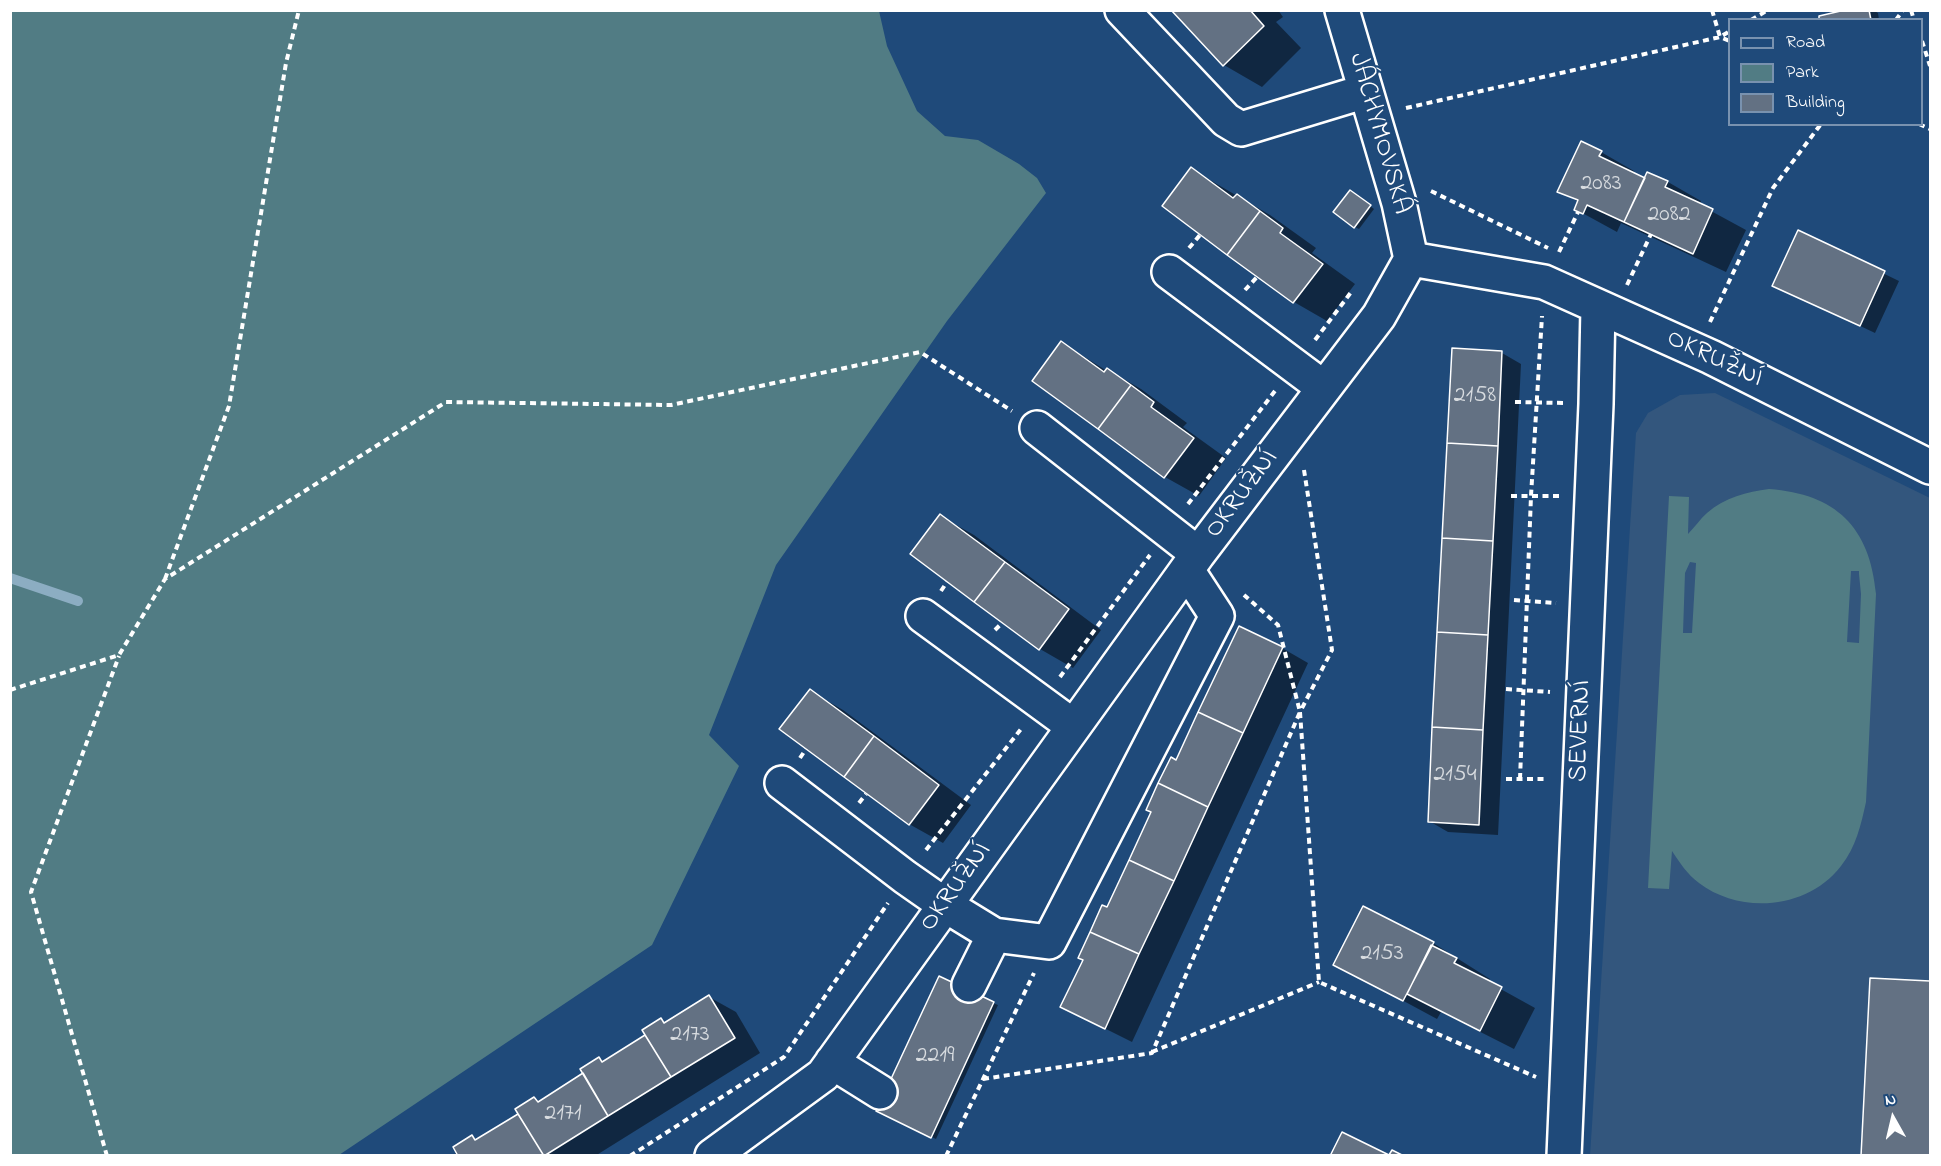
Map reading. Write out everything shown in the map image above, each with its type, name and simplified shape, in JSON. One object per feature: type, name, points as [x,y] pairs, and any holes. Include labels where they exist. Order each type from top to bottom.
[{"type":"street","points":[[1122,10],[1226,120],[1241,129],[1369,103]]},
{"type":"street","name":"JÁCHYMOVSKÁ","points":[[1342,10],[1399,203],[1411,259]]},
{"type":"street","name":"OKRUŽNÍ","points":[[712,1155],[823,1075],[1073,726],[1378,316],[1411,259],[1544,282],[1711,357],[1930,467]]},
{"type":"street","points":[[1169,272],[1324,388]]},
{"type":"street","name":"SEVERNÍ","points":[[1564,1155],[1596,404],[1598,307]]},
{"type":"street","points":[[782,783],[905,877],[994,935],[1049,942],[1217,616],[1193,562],[1168,530],[1037,428]]},
{"type":"street","points":[[923,616],[1073,726]]},
{"type":"street","points":[[969,985],[994,935]]},
{"type":"street","points":[[832,1062],[880,1092]]},
{"type":"path","points":[[107,1155],[31,892],[119,655],[165,579],[228,406],[286,63],[299,10]]},
{"type":"path","points":[[1712,10],[1720,37]]},
{"type":"path","points":[[1754,18],[1768,10]]},
{"type":"path","points":[[1369,103],[1720,37],[1728,33]]},
{"type":"path","points":[[1720,37],[1728,40]]},
{"type":"path","points":[[1923,44],[1930,66]]},
{"type":"path","points":[[1709,325],[1773,188],[1820,126]]},
{"type":"path","points":[[1426,188],[1568,257]]},
{"type":"path","points":[[1558,252],[1578,212]]},
{"type":"path","points":[[1627,285],[1651,234]]},
{"type":"path","points":[[1617,280],[1637,290]]},
{"type":"path","points":[[630,1155],[784,1057],[905,877],[1041,702],[1168,530],[1357,285]]},
{"type":"path","points":[[1520,779],[1531,496],[1542,311]]},
{"type":"path","points":[[165,579],[446,402],[671,405],[920,352],[1037,428]]},
{"type":"path","points":[[1515,402],[1596,404]]},
{"type":"path","points":[[1152,1053],[1300,712],[1332,650],[1297,424]]},
{"type":"path","points":[[1511,496],[1592,496]]},
{"type":"path","points":[[1243,593],[1278,625],[1300,712],[1319,982]]},
{"type":"path","points":[[1514,600],[1587,605]]},
{"type":"path","points":[[10,690],[119,655]]},
{"type":"path","points":[[1506,689],[1525,690]]},
{"type":"path","points":[[1506,779],[1580,780]]},
{"type":"path","points":[[946,1155],[1049,942]]},
{"type":"path","points":[[983,1079],[1152,1053],[1319,982],[1567,1091]]},
{"type":"shaded area","points":[[1715,393],[1930,498],[1930,1155],[1590,1156],[1636,433],[1648,413],[1680,395]]},
{"type":"green space","points":[[10,11],[879,11],[887,46],[917,111],[945,136],[978,140],[1019,164],[1037,178],[1046,193],[947,321],[776,565],[709,735],[739,766],[652,945],[339,1155],[11,1155]]},
{"type":"green space","points":[[1769,489],[1793,492],[1813,498],[1831,507],[1845,518],[1857,533],[1866,550],[1872,570],[1876,594],[1866,802],[1860,827],[1851,851],[1841,866],[1811,891],[1793,899],[1773,903],[1754,903],[1734,900],[1716,893],[1691,876],[1672,851],[1669,889],[1648,888],[1669,496],[1689,497],[1688,534],[1704,515],[1721,503],[1736,496]],"holes":[[[1690,562],[1696,563],[1692,633],[1683,633],[1685,573]],[[1851,571],[1859,571],[1861,594],[1859,643],[1847,642]]]},
{"type":"building","points":[[1171,10],[1250,10],[1264,26],[1223,66]]},
{"type":"building","points":[[1845,10],[1869,10],[1871,18],[1819,18],[1819,16]]},
{"type":"building","points":[[1581,141],[1602,151],[1599,156],[1645,178],[1624,222],[1587,205],[1583,214],[1574,210],[1578,200],[1557,192]]},
{"type":"building","points":[[1191,167],[1233,198],[1237,194],[1260,211],[1227,255],[1162,206]]},
{"type":"building","points":[[1647,172],[1668,181],[1665,187],[1713,209],[1693,254],[1624,222]]},
{"type":"building","points":[[1350,190],[1371,205],[1354,228],[1333,212]]},
{"type":"building","points":[[1260,211],[1283,228],[1280,233],[1323,264],[1293,303],[1227,255]]},
{"type":"building","points":[[1798,230],[1885,271],[1860,326],[1772,286]]},
{"type":"building","points":[[1061,341],[1104,372],[1107,368],[1131,385],[1098,429],[1032,381]]},
{"type":"building","points":[[1452,348],[1502,351],[1498,446],[1447,443]]},
{"type":"building","points":[[1131,385],[1154,402],[1151,407],[1194,438],[1164,478],[1098,429]]},
{"type":"building","points":[[1447,443],[1498,446],[1493,541],[1442,538]]},
{"type":"building","points":[[940,514],[1005,562],[974,602],[910,554]]},
{"type":"building","points":[[1442,538],[1493,541],[1488,635],[1437,632]]},
{"type":"building","points":[[1005,562],[1069,609],[1039,650],[974,602]]},
{"type":"building","points":[[1239,626],[1283,647],[1243,733],[1198,712]]},
{"type":"building","points":[[1437,632],[1488,635],[1483,730],[1432,727]]},
{"type":"building","points":[[810,689],[874,736],[844,777],[779,729]]},
{"type":"building","points":[[1198,712],[1243,733],[1208,807],[1158,783],[1171,757],[1176,760]]},
{"type":"building","points":[[1432,727],[1483,730],[1479,825],[1428,822]]},
{"type":"building","points":[[874,736],[939,785],[909,825],[844,777]]},
{"type":"building","points":[[1158,783],[1208,807],[1174,881],[1129,860],[1151,812],[1146,810]]},
{"type":"building","points":[[1129,860],[1174,881],[1139,954],[1090,932],[1102,905],[1107,907]]},
{"type":"building","points":[[1363,906],[1434,942],[1403,1001],[1333,965]]},
{"type":"building","points":[[1090,932],[1139,954],[1105,1029],[1060,1007],[1083,960],[1078,958]]},
{"type":"building","points":[[1431,945],[1457,958],[1454,963],[1502,987],[1480,1031],[1407,994]]},
{"type":"building","points":[[939,976],[994,1002],[931,1138],[876,1111]]},
{"type":"building","points":[[1870,978],[1930,981],[1930,1156],[1861,1156]]},
{"type":"building","points":[[709,995],[735,1038],[671,1077],[642,1030],[661,1018],[664,1023]]},
{"type":"building","points":[[645,1035],[671,1077],[608,1116],[580,1069],[599,1057],[602,1062]]},
{"type":"building","points":[[583,1073],[608,1116],[544,1156],[515,1109],[534,1097],[538,1102]]},
{"type":"building","points":[[518,1114],[544,1156],[458,1156],[453,1147],[472,1135],[475,1140]]},
{"type":"building","points":[[1342,1132],[1389,1155],[1392,1150],[1404,1156],[1330,1156]]},
{"type":"waterway","points":[[10,578],[78,601]]}]
